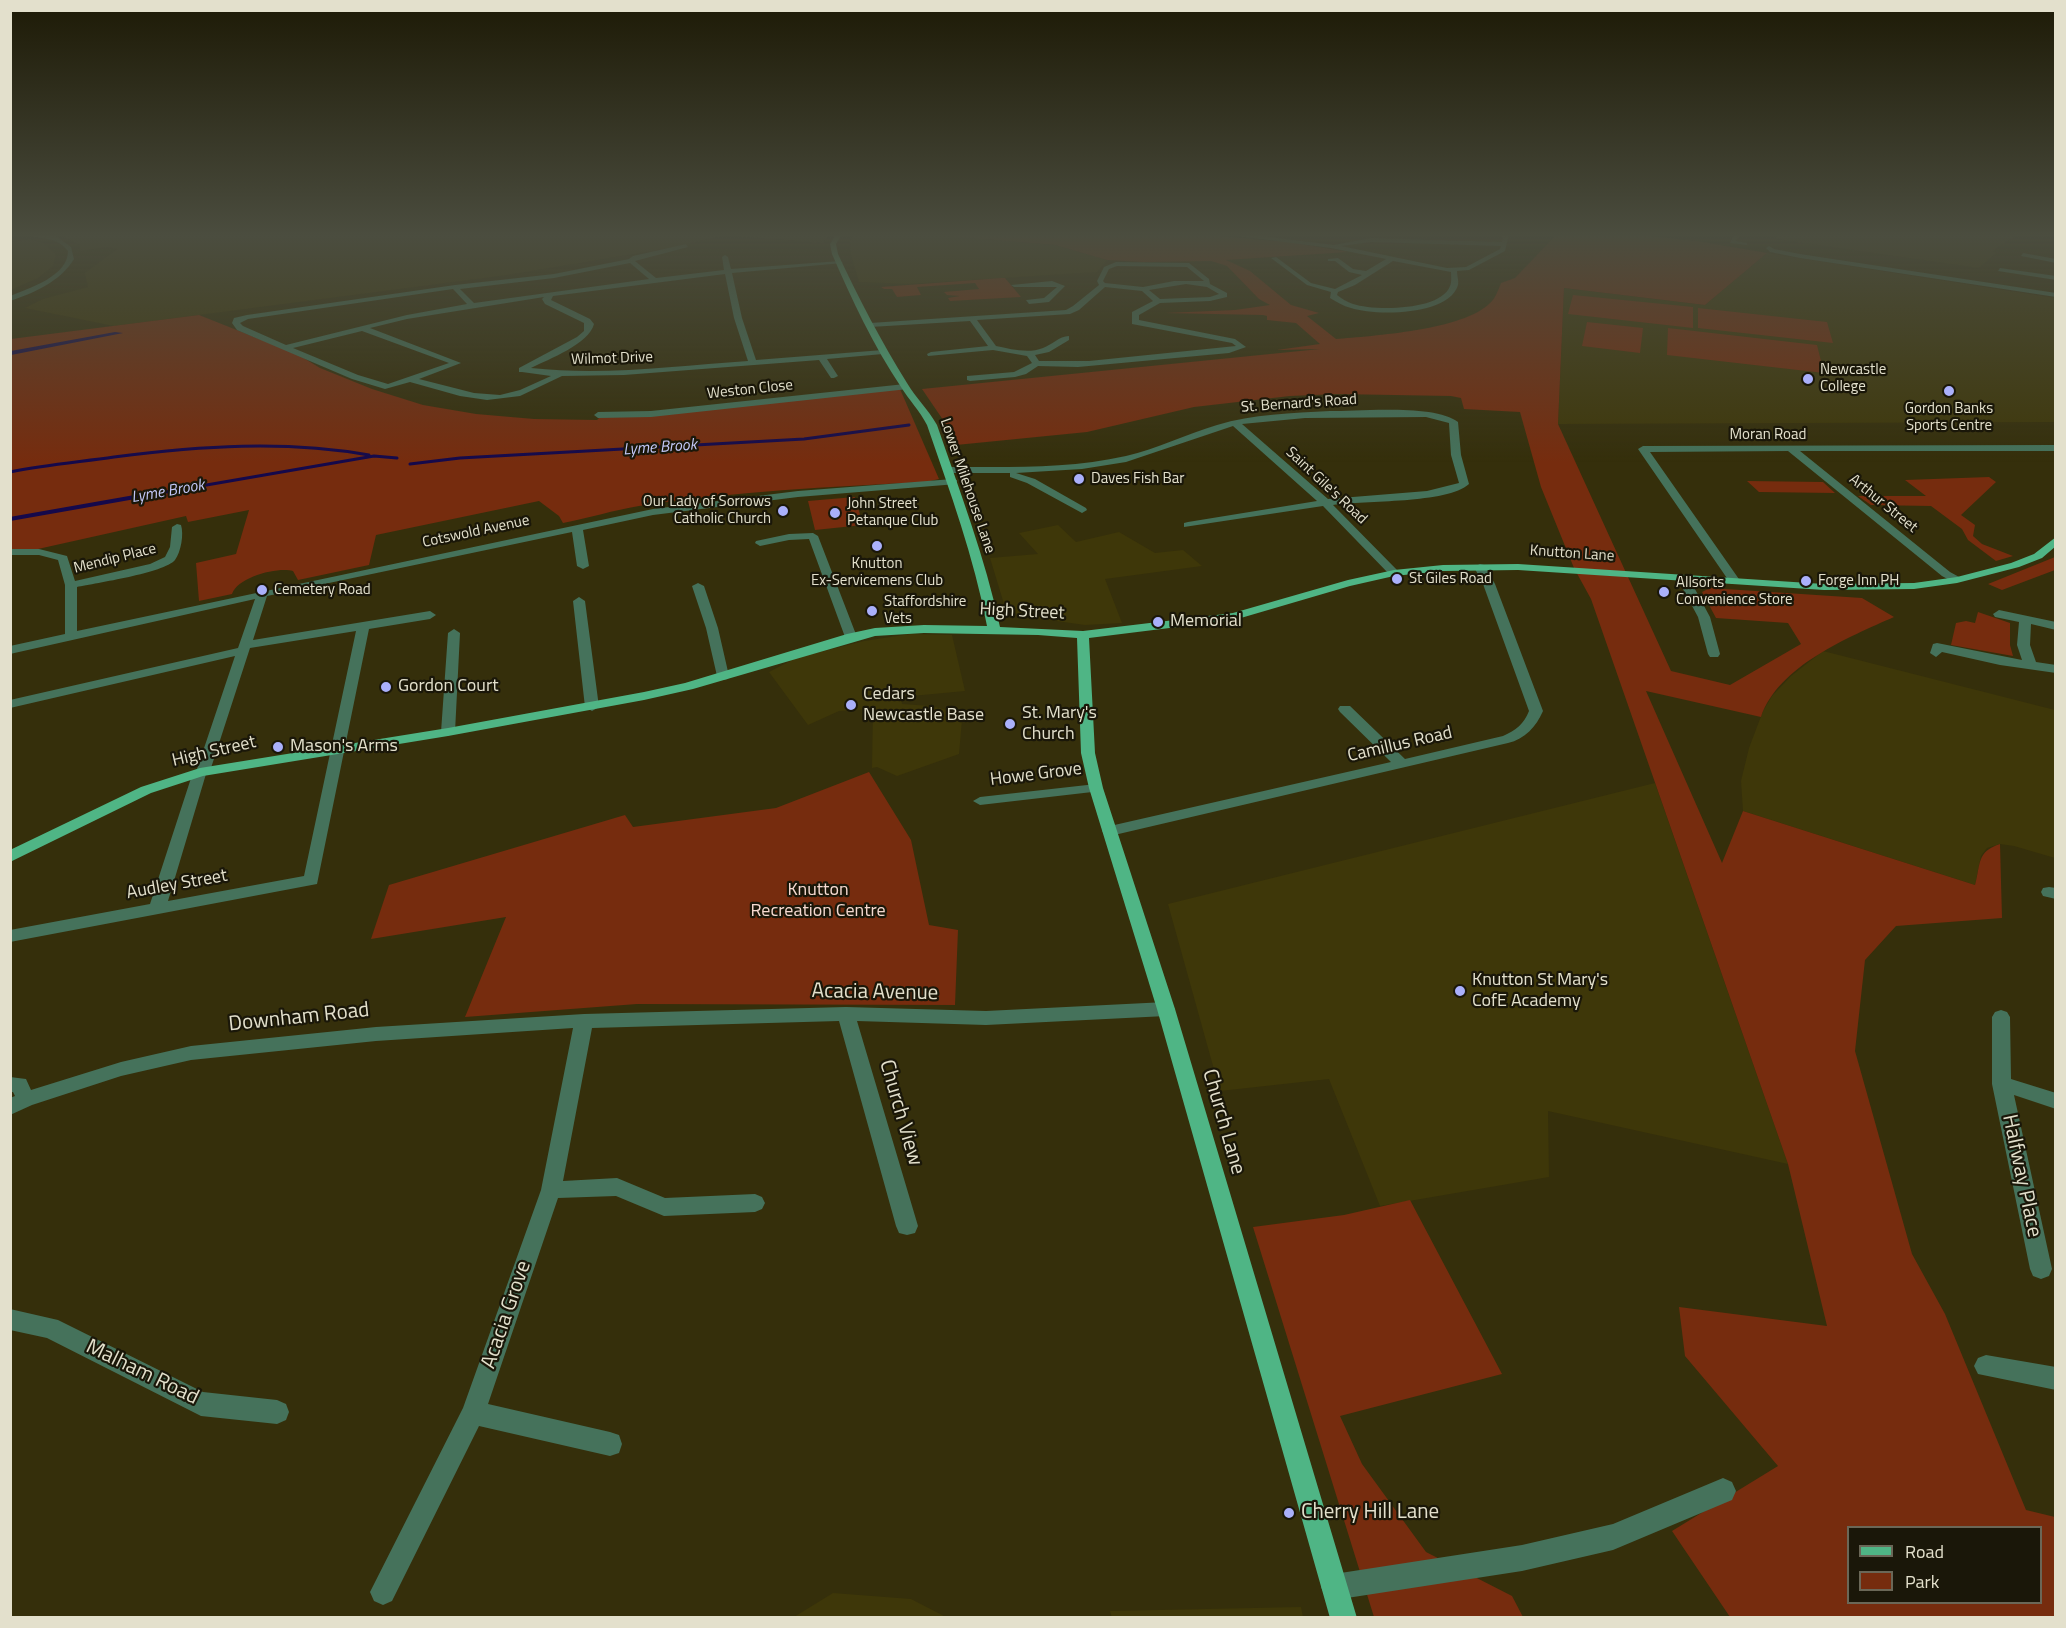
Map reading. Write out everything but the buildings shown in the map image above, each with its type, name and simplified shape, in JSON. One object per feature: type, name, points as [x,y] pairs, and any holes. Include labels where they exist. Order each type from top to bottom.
[{"type":"main road","name":"Lower Milehouse Lane","points":[[860,310],[905,387],[929,419],[954,482],[984,580],[994,629]]},
{"type":"main road","name":"Knutton Lane","points":[[1083,635],[1234,616],[1348,583],[1394,573],[1480,567],[1865,588],[1914,586],[1957,580],[2015,565],[2038,556],[2055,540]]},
{"type":"main road","name":"High Street","points":[[10,857],[146,789],[202,772],[592,706],[688,686],[851,637],[908,630],[994,629],[1083,635]]},
{"type":"main road","name":"Church Lane","points":[[1083,635],[1088,753],[1096,788],[1166,1009],[1344,1617]]},
{"type":"street","points":[[307,310],[236,321],[236,325],[388,387],[457,363],[361,328]]},
{"type":"street","points":[[286,347],[361,328],[448,310]]},
{"type":"street","name":"Wilmot Drive","points":[[564,310],[587,321],[590,324],[588,332],[580,339],[522,370],[560,374],[664,371],[883,352]]},
{"type":"street","points":[[737,310],[753,364]]},
{"type":"street","points":[[1052,314],[1068,310]]},
{"type":"street","points":[[1036,363],[1066,366],[1093,364],[1121,359],[1229,351],[1242,347],[1235,341],[1135,322],[1135,314],[1143,310]]},
{"type":"street","points":[[1371,310],[1399,310]]},
{"type":"street","points":[[870,326],[1052,314],[1077,317]]},
{"type":"street","points":[[972,318],[993,348]]},
{"type":"street","points":[[931,354],[993,348],[1030,354],[1046,350],[1066,338]]},
{"type":"street","points":[[1030,354],[1036,363]]},
{"type":"street","points":[[822,358],[834,376]]},
{"type":"street","points":[[970,378],[1002,372],[1022,373],[1036,363]]},
{"type":"street","points":[[409,379],[461,392],[501,398],[513,396],[560,374]]},
{"type":"street","name":"Weston Close","points":[[598,415],[651,414],[905,387]]},
{"type":"street","name":"St. Bernard's Road","points":[[948,470],[1044,471],[1081,467],[1127,459],[1169,446],[1204,431],[1235,423],[1291,417],[1426,414],[1453,422],[1456,455],[1464,484],[1460,487],[1441,492],[1353,498],[1326,503]]},
{"type":"street","name":"Saint Gile's Road","points":[[1235,423],[1326,503],[1394,573]]},
{"type":"street","name":"Moran Road","points":[[1736,582],[1643,450],[2055,448]]},
{"type":"street","name":"Arthur Street","points":[[1792,450],[1946,574],[1957,580]]},
{"type":"street","points":[[994,470],[1031,481],[1082,510]]},
{"type":"street","points":[[1031,481],[1044,471]]},
{"type":"street","name":"Cotswold Avenue","points":[[10,650],[262,594],[653,512],[776,496],[954,482]]},
{"type":"street","points":[[1188,525],[1251,512],[1326,503]]},
{"type":"street","name":"Mendip Place","points":[[71,585],[154,567],[170,559],[175,547],[177,527]]},
{"type":"street","points":[[577,528],[583,566]]},
{"type":"street","points":[[760,543],[789,537],[813,536],[851,637]]},
{"type":"street","points":[[10,552],[39,552],[63,558],[71,585],[71,635]]},
{"type":"street","name":"Camillus Road","points":[[1110,831],[1508,739],[1522,733],[1531,723],[1536,711],[1489,584],[1480,567]]},
{"type":"street","points":[[1683,578],[1704,617],[1714,654]]},
{"type":"street","points":[[698,586],[723,676]]},
{"type":"street","points":[[156,909],[262,594]]},
{"type":"street","points":[[579,601],[592,706]]},
{"type":"street","points":[[1999,614],[2055,626]]},
{"type":"street","points":[[10,704],[243,648],[430,615]]},
{"type":"street","points":[[2025,621],[2022,645],[2024,655],[2033,667]]},
{"type":"street","points":[[339,748],[363,626]]},
{"type":"street","points":[[448,732],[454,633]]},
{"type":"street","points":[[1936,653],[1938,647],[2033,667],[2055,669]]},
{"type":"street","points":[[1345,708],[1401,764]]},
{"type":"street","name":"Audley Street","points":[[10,936],[311,880],[339,748]]},
{"type":"street","name":"Howe Grove","points":[[980,801],[1096,788]]},
{"type":"street","name":"Acacia Avenue","points":[[584,1021],[846,1014],[986,1018],[1166,1009]]},
{"type":"street","name":"Church View","points":[[846,1014],[907,1226]]},
{"type":"street","name":"Halfway Place","points":[[2001,1017],[2002,1084],[2041,1269]]},
{"type":"street","name":"Downham Road","points":[[10,1084],[19,1084],[18,1103],[110,1072],[191,1053],[365,1035],[584,1021]]},
{"type":"street","name":"Acacia Grove","points":[[383,1592],[473,1413],[551,1190],[584,1021]]},
{"type":"street","name":"Halfway Place","points":[[2002,1084],[2055,1101]]},
{"type":"street","points":[[551,1190],[617,1187],[664,1207],[755,1203]]},
{"type":"street","name":"Malham Road","points":[[10,1319],[51,1328],[201,1404],[278,1412]]},
{"type":"street","points":[[1986,1366],[2055,1379]]},
{"type":"street","points":[[473,1413],[610,1444]]},
{"type":"street","points":[[1334,1587],[1522,1558],[1613,1537],[1723,1491]]},
{"type":"shaded area","points":[[35,310],[237,310],[114,326]]},
{"type":"shaded area","name":"Newcastle College","points":[[1563,310],[2055,310],[2055,422],[1558,424]]},
{"type":"shaded area","points":[[115,332],[123,333],[11,355],[11,351]]},
{"type":"shaded area","points":[[1058,525],[1076,542],[1119,532],[1155,553],[1183,550],[1202,566],[1105,579],[1122,623],[1085,625],[1021,616],[1009,610],[1004,604],[990,558],[1038,554],[1019,533]]},
{"type":"shaded area","name":"Cedars Newcastle Base","points":[[910,634],[952,635],[965,691],[901,697],[902,704],[931,706],[951,711],[962,720],[959,754],[897,776],[877,767],[872,768],[873,709],[839,711],[808,725],[769,672],[796,658],[864,641]]},
{"type":"shaded area","points":[[1823,651],[2055,710],[2055,858],[2014,846],[2000,844],[1987,848],[1981,856],[1975,885],[1743,811],[1741,781],[1749,748],[1763,711],[1772,696],[1791,676]]},
{"type":"shaded area","name":"Knutton St Mary's CofE Academy","points":[[1655,783],[1788,1164],[1548,1111],[1549,1177],[1380,1206],[1329,1079],[1220,1091],[1168,904]]},
{"type":"shaded area","points":[[833,1593],[911,1599],[946,1617],[794,1617]]},
{"type":"shaded area","points":[[1301,1607],[1303,1617],[1112,1618],[1110,1611]]},
{"type":"green space","points":[[1308,310],[1319,313],[1307,316],[1336,339],[1417,330],[1460,320],[1480,310],[1563,310],[1558,424],[1671,671],[1730,685],[1801,644],[1788,623],[1716,618],[1702,592],[1710,588],[1862,598],[1894,617],[1837,644],[1799,668],[1770,699],[1761,717],[1646,691],[1722,863],[1743,811],[1975,885],[1983,855],[1992,847],[2000,844],[2002,918],[1896,926],[1865,960],[1855,1051],[1912,1254],[1945,1314],[2026,1510],[2055,1517],[2055,1617],[1730,1617],[1672,1531],[1778,1466],[1685,1356],[1679,1307],[1827,1326],[1788,1164],[1591,599],[1574,568],[1541,487],[1520,412],[1464,409],[1461,398],[1451,396],[1337,394],[1290,396],[1194,407],[1087,432],[956,445],[952,433],[922,389],[1320,349],[1277,350],[1320,344],[1296,323],[1267,320],[1267,316],[1263,315],[1165,313]]},
{"type":"green space","points":[[1569,310],[1693,310],[1693,328],[1568,314]]},
{"type":"green space","points":[[1698,310],[1827,322],[1833,343],[1698,328]]},
{"type":"green space","points":[[199,315],[297,354],[320,368],[372,389],[423,405],[476,414],[534,419],[597,420],[600,417],[900,389],[939,479],[926,482],[782,490],[675,501],[630,508],[563,523],[559,516],[539,501],[376,535],[369,565],[298,580],[293,571],[268,572],[250,578],[236,588],[232,594],[199,601],[196,563],[236,554],[249,510],[188,522],[186,516],[11,555],[11,339]]},
{"type":"green space","points":[[1587,322],[1643,328],[1640,353],[1582,346]]},
{"type":"green space","points":[[1668,328],[1817,345],[1824,373],[1667,355]]},
{"type":"green space","points":[[1989,477],[1996,482],[1961,515],[1975,525],[1973,536],[1982,544],[2013,556],[1996,561],[1968,540],[1962,529],[1931,506],[1871,505],[1858,496],[1926,496],[1905,480]]},
{"type":"green space","points":[[1747,481],[1823,482],[1835,493],[1759,492]]},
{"type":"green space","name":"John Street Petanque Club","points":[[855,497],[863,525],[815,530],[808,501]]},
{"type":"green space","points":[[2055,557],[2055,570],[2002,590],[1988,584]]},
{"type":"green space","points":[[1978,612],[2010,623],[2010,645],[2013,656],[1951,645],[1956,623],[1966,621],[1975,623]]},
{"type":"green space","name":"Knutton Recreation Centre","points":[[869,772],[911,840],[929,925],[958,930],[955,1005],[637,1004],[465,1017],[506,917],[371,939],[389,885],[625,815],[633,827],[776,808]]},
{"type":"green space","points":[[1410,1200],[1502,1374],[1340,1416],[1362,1464],[1426,1552],[1512,1596],[1523,1617],[1374,1617],[1253,1227],[1344,1215]]},
{"type":"waterway","name":"Lyme Brook","points":[[410,464],[460,458],[804,439],[909,425]]},
{"type":"waterway","points":[[10,472],[114,457],[242,446],[305,447],[369,455]]},
{"type":"waterway","name":"Lyme Brook","points":[[143,496],[374,456],[397,458]]},
{"type":"waterway","name":"Lyme Brook","points":[[10,519],[152,494]]},
{"type":"place","name":"Newcastle College","points":[[1808,379]]},
{"type":"place","name":"Gordon Banks Sports Centre","points":[[1949,391]]},
{"type":"place","name":"Daves Fish Bar","points":[[1079,479]]},
{"type":"place","name":"Our Lady of Sorrows Catholic Church","points":[[783,511]]},
{"type":"place","name":"John Street Petanque Club","points":[[835,513]]},
{"type":"place","name":"Knutton Ex-Servicemens Club","points":[[877,546]]},
{"type":"place","name":"St Giles Road","points":[[1397,579]]},
{"type":"place","name":"Forge Inn PH","points":[[1806,581]]},
{"type":"place","name":"Cemetery Road","points":[[262,590]]},
{"type":"place","name":"Allsorts Convenience Store","points":[[1664,592]]},
{"type":"place","name":"Staffordshire Vets","points":[[872,611]]},
{"type":"place","name":"Memorial","points":[[1158,622]]},
{"type":"place","name":"Gordon Court","points":[[386,687]]},
{"type":"place","name":"Cedars Newcastle Base","points":[[851,705]]},
{"type":"place","name":"St. Mary's Church","points":[[1010,724]]},
{"type":"place","name":"Mason's Arms","points":[[278,747]]},
{"type":"place","name":"Knutton St Mary's CofE Academy","points":[[1460,991]]},
{"type":"place","name":"Cherry Hill Lane","points":[[1289,1513]]}]
